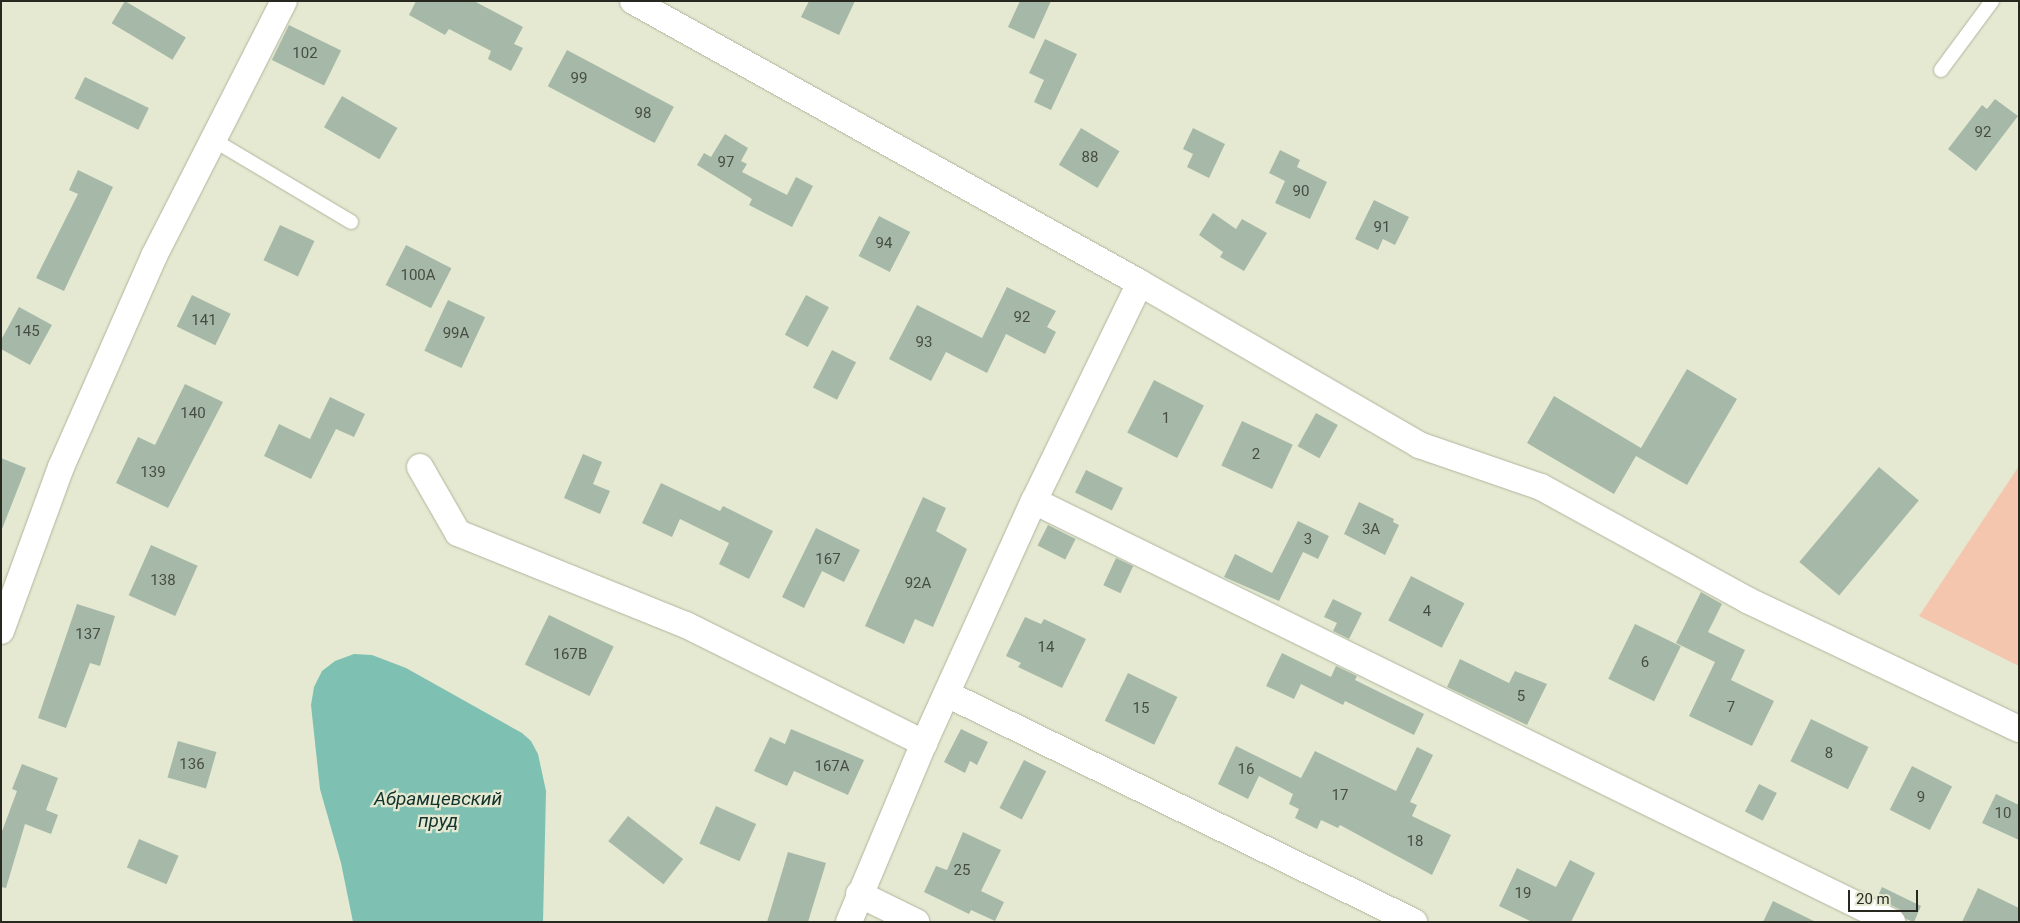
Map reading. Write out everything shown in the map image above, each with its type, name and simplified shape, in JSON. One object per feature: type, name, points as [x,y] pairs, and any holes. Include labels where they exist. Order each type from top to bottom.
[{"type":"street","points":[[1,631],[61,468],[154,256],[284,1]]},
{"type":"street","points":[[633,1],[1140,283],[1419,445],[1542,487],[1747,600],[2019,729]]},
{"type":"street","points":[[849,922],[924,743],[1034,501],[1140,283]]},
{"type":"street","points":[[420,467],[458,533],[686,625],[924,743]]},
{"type":"street","points":[[1034,501],[1892,922]]},
{"type":"street","points":[[947,694],[1414,922]]},
{"type":"street","points":[[860,894],[916,922]]},
{"type":"lane","points":[[1942,70],[1992,1]]},
{"type":"lane","points":[[212,139],[351,222]]},
{"type":"shaded area","points":[[2019,466],[2019,666],[1919,616]]},
{"type":"water","name":"Абрамцевский пруд","points":[[354,654],[372,655],[406,668],[522,733],[531,741],[538,754],[546,791],[543,922],[353,922],[341,863],[320,789],[311,705],[314,687],[322,671],[335,661]]},
{"type":"building","points":[[125,1],[186,38],[172,60],[112,23]]},
{"type":"building","points":[[416,1],[474,1],[523,27],[514,44],[523,48],[511,71],[488,59],[491,51],[449,29],[445,35],[409,15]]},
{"type":"building","points":[[809,1],[855,1],[839,35],[801,17]]},
{"type":"building","points":[[1020,1],[1051,1],[1034,39],[1008,27]]},
{"type":"building","points":[[289,25],[341,50],[324,85],[272,60]]},
{"type":"building","points":[[1045,39],[1077,54],[1051,110],[1034,102],[1044,80],[1029,73]]},
{"type":"building","points":[[567,50],[674,107],[655,143],[548,86]]},
{"type":"building","points":[[85,77],[149,108],[138,130],[74,99]]},
{"type":"building","points":[[342,96],[397,128],[379,159],[324,127]]},
{"type":"building","points":[[1995,99],[2018,116],[1976,171],[1948,149],[1982,105],[1987,109]]},
{"type":"building","points":[[1081,128],[1120,151],[1097,188],[1059,165]]},
{"type":"building","points":[[1193,128],[1225,144],[1209,178],[1187,167],[1193,154],[1183,149]]},
{"type":"building","points":[[725,134],[748,148],[741,161],[747,164],[742,172],[787,195],[796,177],[813,186],[792,227],[749,205],[752,199],[697,165],[704,153],[711,157]]},
{"type":"building","points":[[1280,150],[1300,160],[1297,167],[1327,182],[1310,219],[1275,203],[1285,181],[1269,173]]},
{"type":"building","points":[[78,170],[113,187],[64,291],[36,278],[78,194],[69,190]]},
{"type":"building","points":[[1374,200],[1409,217],[1395,245],[1383,239],[1378,250],[1355,239]]},
{"type":"building","points":[[1213,213],[1236,229],[1242,219],[1267,233],[1244,271],[1220,257],[1223,252],[1199,235]]},
{"type":"building","points":[[879,216],[910,232],[890,272],[859,256]]},
{"type":"building","points":[[280,225],[314,241],[298,276],[264,260]]},
{"type":"building","points":[[406,245],[451,268],[431,308],[386,285]]},
{"type":"building","points":[[1007,287],[1056,311],[1047,327],[1056,332],[1045,354],[1006,334],[987,373],[946,352],[931,381],[889,359],[917,305],[982,338]]},
{"type":"building","points":[[192,295],[231,314],[215,345],[177,326]]},
{"type":"building","points":[[806,295],[829,307],[808,347],[785,335]]},
{"type":"building","points":[[448,300],[485,317],[461,368],[424,351]]},
{"type":"building","points":[[19,307],[52,325],[30,365],[1,349],[1,340]]},
{"type":"building","points":[[832,350],[856,362],[837,400],[813,387]]},
{"type":"building","points":[[1687,369],[1737,399],[1687,485],[1636,456],[1614,494],[1527,443],[1554,396],[1641,448]]},
{"type":"building","points":[[1154,380],[1204,405],[1177,458],[1127,433]]},
{"type":"building","points":[[185,384],[223,402],[168,508],[116,483],[138,437],[155,445]]},
{"type":"building","points":[[330,397],[365,414],[354,437],[336,429],[311,479],[264,456],[279,424],[310,439]]},
{"type":"building","points":[[1316,413],[1338,425],[1319,458],[1298,446]]},
{"type":"building","points":[[1242,421],[1293,445],[1272,489],[1221,465]]},
{"type":"building","points":[[583,454],[602,462],[593,484],[610,491],[600,514],[564,498]]},
{"type":"building","points":[[1,458],[26,468],[2,529],[1,528]]},
{"type":"building","points":[[1879,467],[1919,500],[1839,595],[1799,562]]},
{"type":"building","points":[[1086,470],[1123,488],[1112,510],[1075,492]]},
{"type":"building","points":[[661,483],[720,511],[723,506],[773,531],[749,579],[719,564],[729,543],[680,519],[672,537],[642,523]]},
{"type":"building","points":[[923,497],[946,508],[936,531],[967,549],[933,627],[915,619],[904,644],[865,626]]},
{"type":"building","points":[[1359,502],[1394,519],[1393,522],[1399,525],[1385,555],[1344,534]]},
{"type":"building","points":[[1298,521],[1329,536],[1318,559],[1303,552],[1279,601],[1224,577],[1235,554],[1272,573]]},
{"type":"building","points":[[1048,525],[1076,539],[1065,560],[1038,545]]},
{"type":"building","points":[[816,528],[860,550],[844,582],[822,571],[804,608],[782,597]]},
{"type":"building","points":[[151,545],[198,566],[175,616],[129,595]]},
{"type":"building","points":[[1116,558],[1133,566],[1121,593],[1103,585]]},
{"type":"building","points":[[1411,576],[1464,603],[1442,648],[1388,621]]},
{"type":"building","points":[[1701,592],[1722,604],[1708,632],[1745,650],[1731,680],[1774,701],[1752,746],[1689,716],[1715,662],[1676,643]]},
{"type":"building","points":[[1333,599],[1362,613],[1349,639],[1333,631],[1337,623],[1324,617]]},
{"type":"building","points":[[77,604],[115,616],[100,666],[90,663],[66,728],[38,718]]},
{"type":"building","points":[[549,615],[614,647],[590,696],[525,664]]},
{"type":"building","points":[[1025,617],[1041,624],[1044,619],[1086,639],[1062,688],[1018,667],[1021,663],[1006,656]]},
{"type":"building","points":[[1635,624],[1681,646],[1654,701],[1608,679]]},
{"type":"building","points":[[1282,653],[1331,677],[1336,666],[1357,676],[1355,680],[1424,714],[1414,735],[1345,701],[1343,705],[1301,684],[1294,699],[1266,686]]},
{"type":"building","points":[[1460,659],[1509,683],[1515,671],[1547,684],[1527,725],[1447,687]]},
{"type":"building","points":[[1128,673],[1177,697],[1154,745],[1105,721]]},
{"type":"building","points":[[1811,719],[1869,747],[1848,789],[1790,761]]},
{"type":"building","points":[[791,729],[864,760],[848,795],[794,771],[787,786],[754,771],[770,737],[785,744]]},
{"type":"building","points":[[961,729],[988,742],[977,765],[970,761],[965,773],[944,762]]},
{"type":"building","points":[[178,741],[216,752],[206,789],[168,778]]},
{"type":"building","points":[[1236,746],[1301,778],[1315,751],[1396,791],[1417,747],[1433,755],[1410,802],[1417,805],[1412,816],[1451,835],[1432,875],[1340,825],[1338,828],[1321,820],[1317,829],[1295,818],[1299,809],[1289,804],[1293,794],[1259,776],[1248,799],[1218,784]]},
{"type":"building","points":[[1024,760],[1046,771],[1022,819],[999,808]]},
{"type":"building","points":[[22,764],[58,778],[46,810],[58,815],[51,834],[25,824],[6,888],[1,887],[1,834],[17,791],[12,789]]},
{"type":"building","points":[[1912,766],[1952,786],[1930,830],[1890,810]]},
{"type":"building","points":[[1759,784],[1777,793],[1763,821],[1745,812]]},
{"type":"building","points":[[1996,794],[2019,805],[2019,840],[1982,823]]},
{"type":"building","points":[[716,806],[756,824],[740,861],[699,843]]},
{"type":"building","points":[[628,816],[683,859],[663,884],[608,841]]},
{"type":"building","points":[[963,832],[1001,850],[981,891],[1004,902],[995,921],[971,910],[969,914],[924,892],[936,866],[947,870]]},
{"type":"building","points":[[139,839],[179,856],[166,884],[127,868]]},
{"type":"building","points":[[788,852],[826,863],[808,922],[767,922]]},
{"type":"building","points":[[1570,860],[1595,873],[1571,922],[1532,922],[1499,906],[1517,868],[1556,887]]},
{"type":"building","points":[[1882,887],[1921,906],[1914,922],[1906,919],[1899,909],[1877,898]]},
{"type":"building","points":[[1978,888],[2019,908],[2019,922],[1962,922]]},
{"type":"building","points":[[1773,901],[1816,922],[1763,922]]}]
